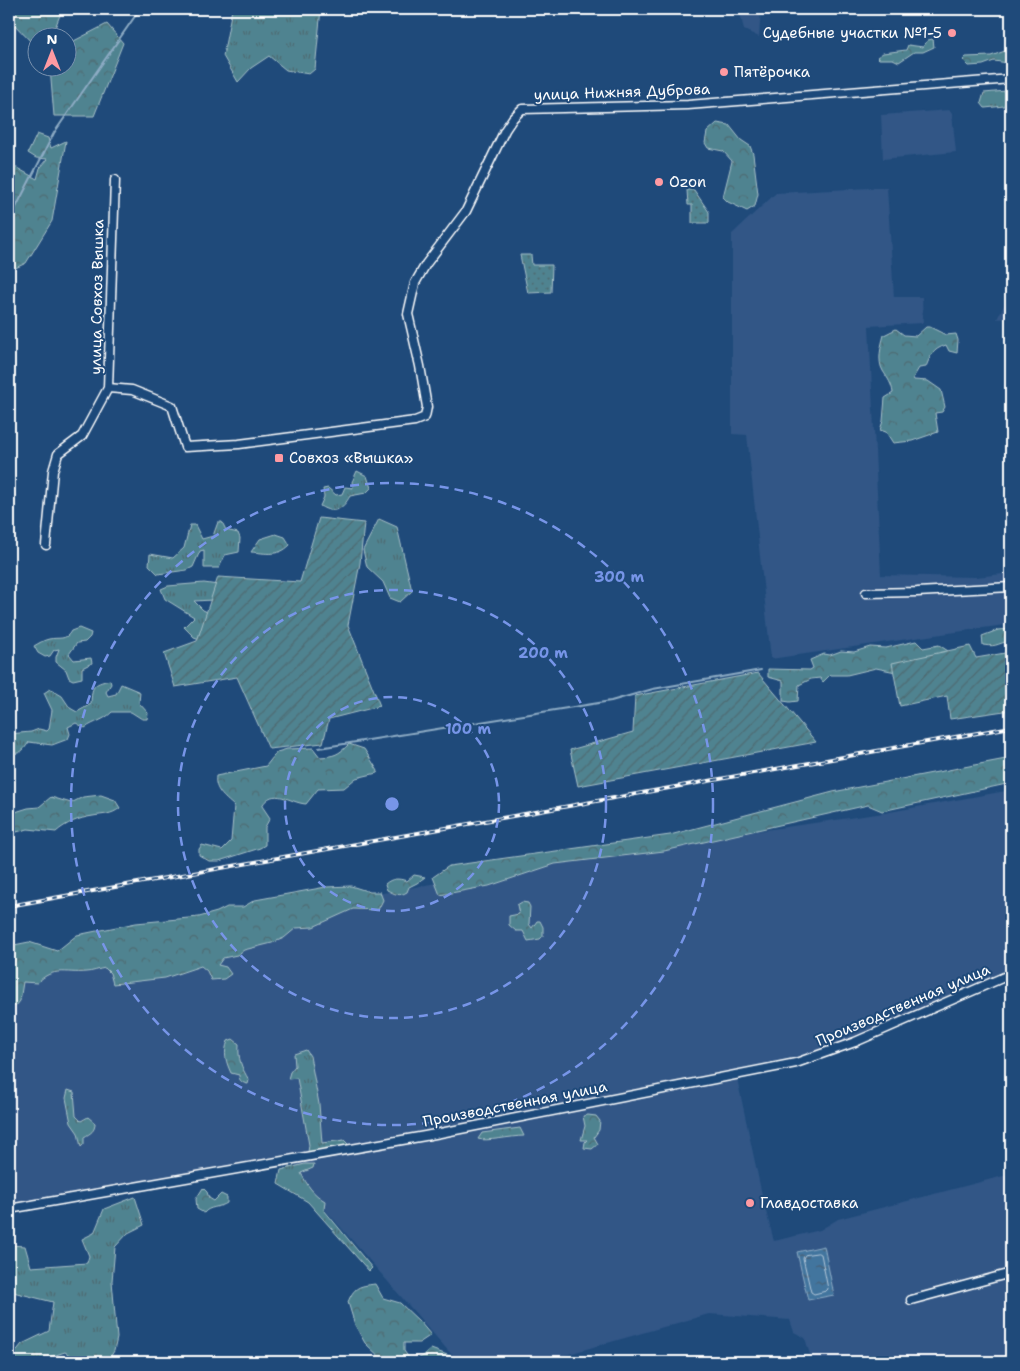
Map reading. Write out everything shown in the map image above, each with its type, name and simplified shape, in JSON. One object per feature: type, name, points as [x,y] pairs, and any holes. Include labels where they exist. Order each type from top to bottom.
[{"type":"street","name":"улица Нижняя Дуброва","points":[[108,388],[132,390],[172,406],[185,447],[239,444],[416,421],[425,417],[427,407],[408,314],[415,283],[426,264],[466,212],[505,130],[513,118],[522,110],[688,105],[1011,79]]},
{"type":"street","name":"улица Совхоз Вышка","points":[[46,546],[53,471],[58,454],[82,436],[108,388],[115,180]]},
{"type":"street","points":[[866,593],[1011,587]]},
{"type":"street","name":"Производственная улица","points":[[9,1209],[425,1136],[796,1063],[855,1042],[1011,974]]},
{"type":"street","points":[[911,1300],[1011,1273]]},
{"type":"shaded area","points":[[739,9],[761,9],[759,37],[744,30]]},
{"type":"shaded area","points":[[949,110],[952,113],[956,152],[883,159],[881,115]]},
{"type":"shaded area","points":[[887,187],[894,297],[922,297],[923,323],[869,326],[881,575],[976,577],[1011,573],[1011,624],[771,659],[747,435],[732,434],[732,234],[776,193]]},
{"type":"shaded area","points":[[1011,259],[1011,318],[997,319],[1007,299]]},
{"type":"shaded area","points":[[1011,790],[1011,968],[820,1052],[618,1094],[293,1155],[9,1205],[9,963],[570,858],[884,813]]},
{"type":"shaded area","points":[[737,1078],[764,1204],[774,1241],[820,1230],[838,1219],[1011,1174],[1011,1362],[812,1362],[805,1338],[794,1332],[790,1320],[709,1314],[541,1362],[458,1362],[294,1174],[297,1161],[443,1136]]},
{"type":"green space","points":[[9,9],[66,9],[60,15],[55,28],[28,28],[28,39],[9,19]]},
{"type":"green space","points":[[232,9],[321,9],[315,69],[309,74],[286,70],[269,56],[251,68],[238,82],[223,56]]},
{"type":"green space","points":[[107,24],[123,43],[94,116],[54,116],[51,78],[78,78],[78,39]]},
{"type":"green space","points":[[933,39],[934,47],[923,52],[914,52],[899,62],[893,59],[879,59],[877,57],[883,53],[906,50],[908,45],[923,47],[928,40]]},
{"type":"green space","points":[[1005,51],[1011,53],[1011,61],[1008,63],[994,61],[983,65],[969,66],[963,60],[966,57],[991,56]]},
{"type":"green space","points":[[1006,91],[1009,93],[1004,106],[985,108],[981,103],[984,93]]},
{"type":"green space","points":[[717,123],[729,125],[741,140],[750,146],[753,154],[758,194],[755,206],[747,211],[728,202],[723,197],[732,161],[723,151],[708,148],[705,143],[707,132]]},
{"type":"green space","points":[[37,134],[48,138],[51,148],[66,141],[52,221],[26,263],[9,271],[9,166],[17,168],[37,179],[40,168],[48,159],[36,158],[28,153]]},
{"type":"green space","points":[[687,190],[694,190],[709,212],[709,223],[692,223],[692,205],[688,205]]},
{"type":"green space","points":[[520,255],[531,255],[532,265],[552,265],[551,292],[528,293]]},
{"type":"green space","points":[[926,327],[946,335],[956,334],[958,340],[957,353],[949,351],[946,345],[938,349],[931,356],[926,367],[919,368],[913,378],[914,380],[928,381],[941,390],[945,407],[942,412],[935,413],[938,432],[912,441],[893,443],[886,432],[880,430],[883,421],[885,398],[893,393],[891,384],[880,363],[884,335],[896,329],[904,335],[916,336]]},
{"type":"green space","points":[[357,471],[367,476],[371,488],[366,493],[350,496],[338,509],[330,510],[320,506],[324,497],[323,489],[328,488],[336,495],[342,494],[345,487],[353,488],[352,482]]},
{"type":"green space","points":[[319,518],[364,523],[360,563],[348,625],[380,706],[329,719],[323,743],[269,749],[237,677],[175,687],[164,653],[197,641],[218,577],[300,582]]},
{"type":"green space","points":[[379,519],[397,527],[412,591],[400,602],[390,598],[383,582],[367,567],[363,550]]},
{"type":"green space","points":[[218,522],[222,522],[226,530],[238,533],[240,538],[239,552],[225,555],[219,568],[204,568],[204,550],[200,551],[193,567],[187,570],[158,574],[149,565],[150,554],[173,558],[184,548],[190,525],[195,525],[202,539],[213,536]]},
{"type":"green space","points":[[276,534],[285,537],[290,545],[276,553],[251,552],[260,539]]},
{"type":"green space","points":[[204,583],[218,585],[213,600],[194,601],[203,610],[236,626],[208,642],[194,637],[184,627],[194,617],[165,599],[161,589],[168,586]]},
{"type":"green space","points":[[79,628],[91,633],[90,637],[85,642],[77,643],[69,654],[74,660],[91,658],[92,663],[82,668],[82,678],[73,680],[69,678],[66,670],[56,662],[59,649],[54,650],[50,656],[45,657],[38,653],[34,646],[47,639],[67,636],[71,631]]},
{"type":"green space","points":[[1011,629],[1011,642],[992,646],[983,645],[982,636],[998,630]]},
{"type":"green space","points":[[916,641],[923,648],[939,645],[948,651],[896,672],[876,668],[847,675],[830,675],[823,682],[820,678],[811,679],[799,685],[798,701],[783,701],[783,681],[768,677],[768,669],[810,670],[813,668],[810,660],[824,654],[830,655],[841,651],[854,652],[870,647],[886,648]]},
{"type":"green space","points":[[970,646],[976,658],[1011,652],[1011,710],[950,719],[947,696],[900,706],[892,663]]},
{"type":"green space","points":[[758,673],[816,742],[578,786],[570,750],[633,732],[635,696]]},
{"type":"green space","points":[[110,680],[111,684],[106,692],[108,696],[116,694],[121,684],[140,692],[139,703],[148,713],[147,719],[142,719],[131,712],[112,712],[85,728],[76,723],[68,727],[70,734],[68,739],[52,745],[29,742],[21,752],[9,753],[9,734],[31,732],[39,729],[47,731],[49,729],[52,710],[44,693],[50,689],[62,696],[70,708],[77,712],[91,704],[92,693],[96,685]]},
{"type":"green space","points":[[349,744],[364,749],[378,771],[377,773],[356,778],[344,788],[318,789],[306,804],[277,796],[271,797],[262,806],[270,818],[265,827],[265,845],[219,861],[209,861],[199,855],[199,849],[202,845],[222,850],[231,841],[234,806],[218,789],[216,776],[266,766],[277,752],[287,749],[313,748],[320,757],[325,757],[342,751]]},
{"type":"green space","points":[[1011,758],[1011,783],[882,811],[868,805],[664,851],[555,864],[489,886],[440,895],[433,877],[449,866],[670,835],[833,792]]},
{"type":"green space","points":[[101,795],[115,800],[120,808],[110,813],[78,820],[56,832],[28,829],[9,834],[9,814],[28,808],[39,807],[51,797],[71,803],[83,797]]},
{"type":"green space","points":[[414,875],[425,877],[409,887],[404,894],[399,895],[387,890],[385,884],[390,881],[398,879],[407,881]]},
{"type":"green space","points":[[351,886],[370,892],[380,892],[383,900],[378,910],[353,909],[313,927],[296,928],[284,938],[272,943],[244,950],[237,955],[223,958],[218,965],[226,967],[231,974],[224,979],[211,980],[207,971],[201,966],[165,978],[113,984],[110,973],[105,968],[88,972],[60,972],[49,974],[37,983],[23,982],[20,1001],[16,1006],[9,1005],[9,946],[29,942],[57,951],[77,935],[136,923],[199,917],[227,907],[243,907],[255,900],[326,887]]},
{"type":"green space","points":[[522,902],[528,903],[530,907],[529,924],[532,928],[537,921],[540,921],[543,927],[543,936],[540,939],[528,941],[523,931],[516,931],[509,925],[509,916],[519,914],[517,905]]},
{"type":"green space","points":[[233,1039],[239,1044],[240,1059],[249,1080],[248,1084],[241,1081],[239,1075],[231,1073],[228,1065],[225,1053],[226,1045],[228,1041]]},
{"type":"green space","points":[[306,1050],[310,1056],[319,1104],[322,1143],[344,1140],[348,1144],[342,1148],[308,1152],[309,1145],[297,1078],[288,1079],[290,1072],[295,1066],[294,1054]]},
{"type":"green space","points":[[68,1090],[74,1092],[76,1116],[81,1121],[88,1117],[95,1123],[92,1132],[84,1137],[84,1144],[81,1147],[78,1133],[71,1123],[66,1098]]},
{"type":"green space","points":[[583,1116],[596,1116],[600,1121],[599,1130],[594,1137],[598,1144],[592,1149],[584,1148],[587,1140],[581,1140],[585,1126]]},
{"type":"green space","points":[[520,1128],[524,1136],[487,1140],[478,1139],[482,1133]]},
{"type":"green space","points":[[305,1164],[314,1164],[313,1168],[301,1173],[314,1192],[325,1201],[324,1210],[372,1268],[369,1271],[308,1202],[278,1184],[281,1170]]},
{"type":"green space","points":[[203,1188],[209,1198],[214,1201],[221,1194],[227,1197],[227,1203],[209,1209],[204,1213],[197,1209],[196,1199]]},
{"type":"green space","points":[[135,1197],[144,1225],[128,1233],[115,1247],[112,1281],[117,1338],[114,1351],[107,1362],[81,1362],[65,1352],[50,1357],[47,1362],[9,1362],[22,1344],[49,1331],[53,1302],[9,1291],[9,1245],[25,1246],[31,1267],[87,1263],[89,1256],[82,1239],[94,1233],[104,1209]]},
{"type":"green space","points":[[375,1284],[383,1298],[400,1303],[431,1335],[419,1343],[404,1343],[404,1351],[412,1362],[385,1362],[365,1343],[355,1325],[348,1302],[350,1297],[358,1288]]},
{"type":"green space","points":[[431,1349],[450,1356],[453,1362],[412,1362]]},
{"type":"water","points":[[824,1246],[834,1295],[808,1300],[797,1252]]},
{"type":"waterway","points":[[9,221],[54,133],[140,9]]},
{"type":"waterway","points":[[319,748],[611,701],[653,689],[761,670]]},
{"type":"railway","points":[[9,906],[1011,727]]},
{"type":"place","name":"Судебные участки №1-5","points":[[952,33]]},
{"type":"place","name":"Пятёрочка","points":[[724,72]]},
{"type":"place","name":"Ozon","points":[[659,182]]},
{"type":"place","name":"Совхоз «Вышка»","points":[[279,458]]},
{"type":"place","name":"Главдоставка","points":[[750,1203]]}]
